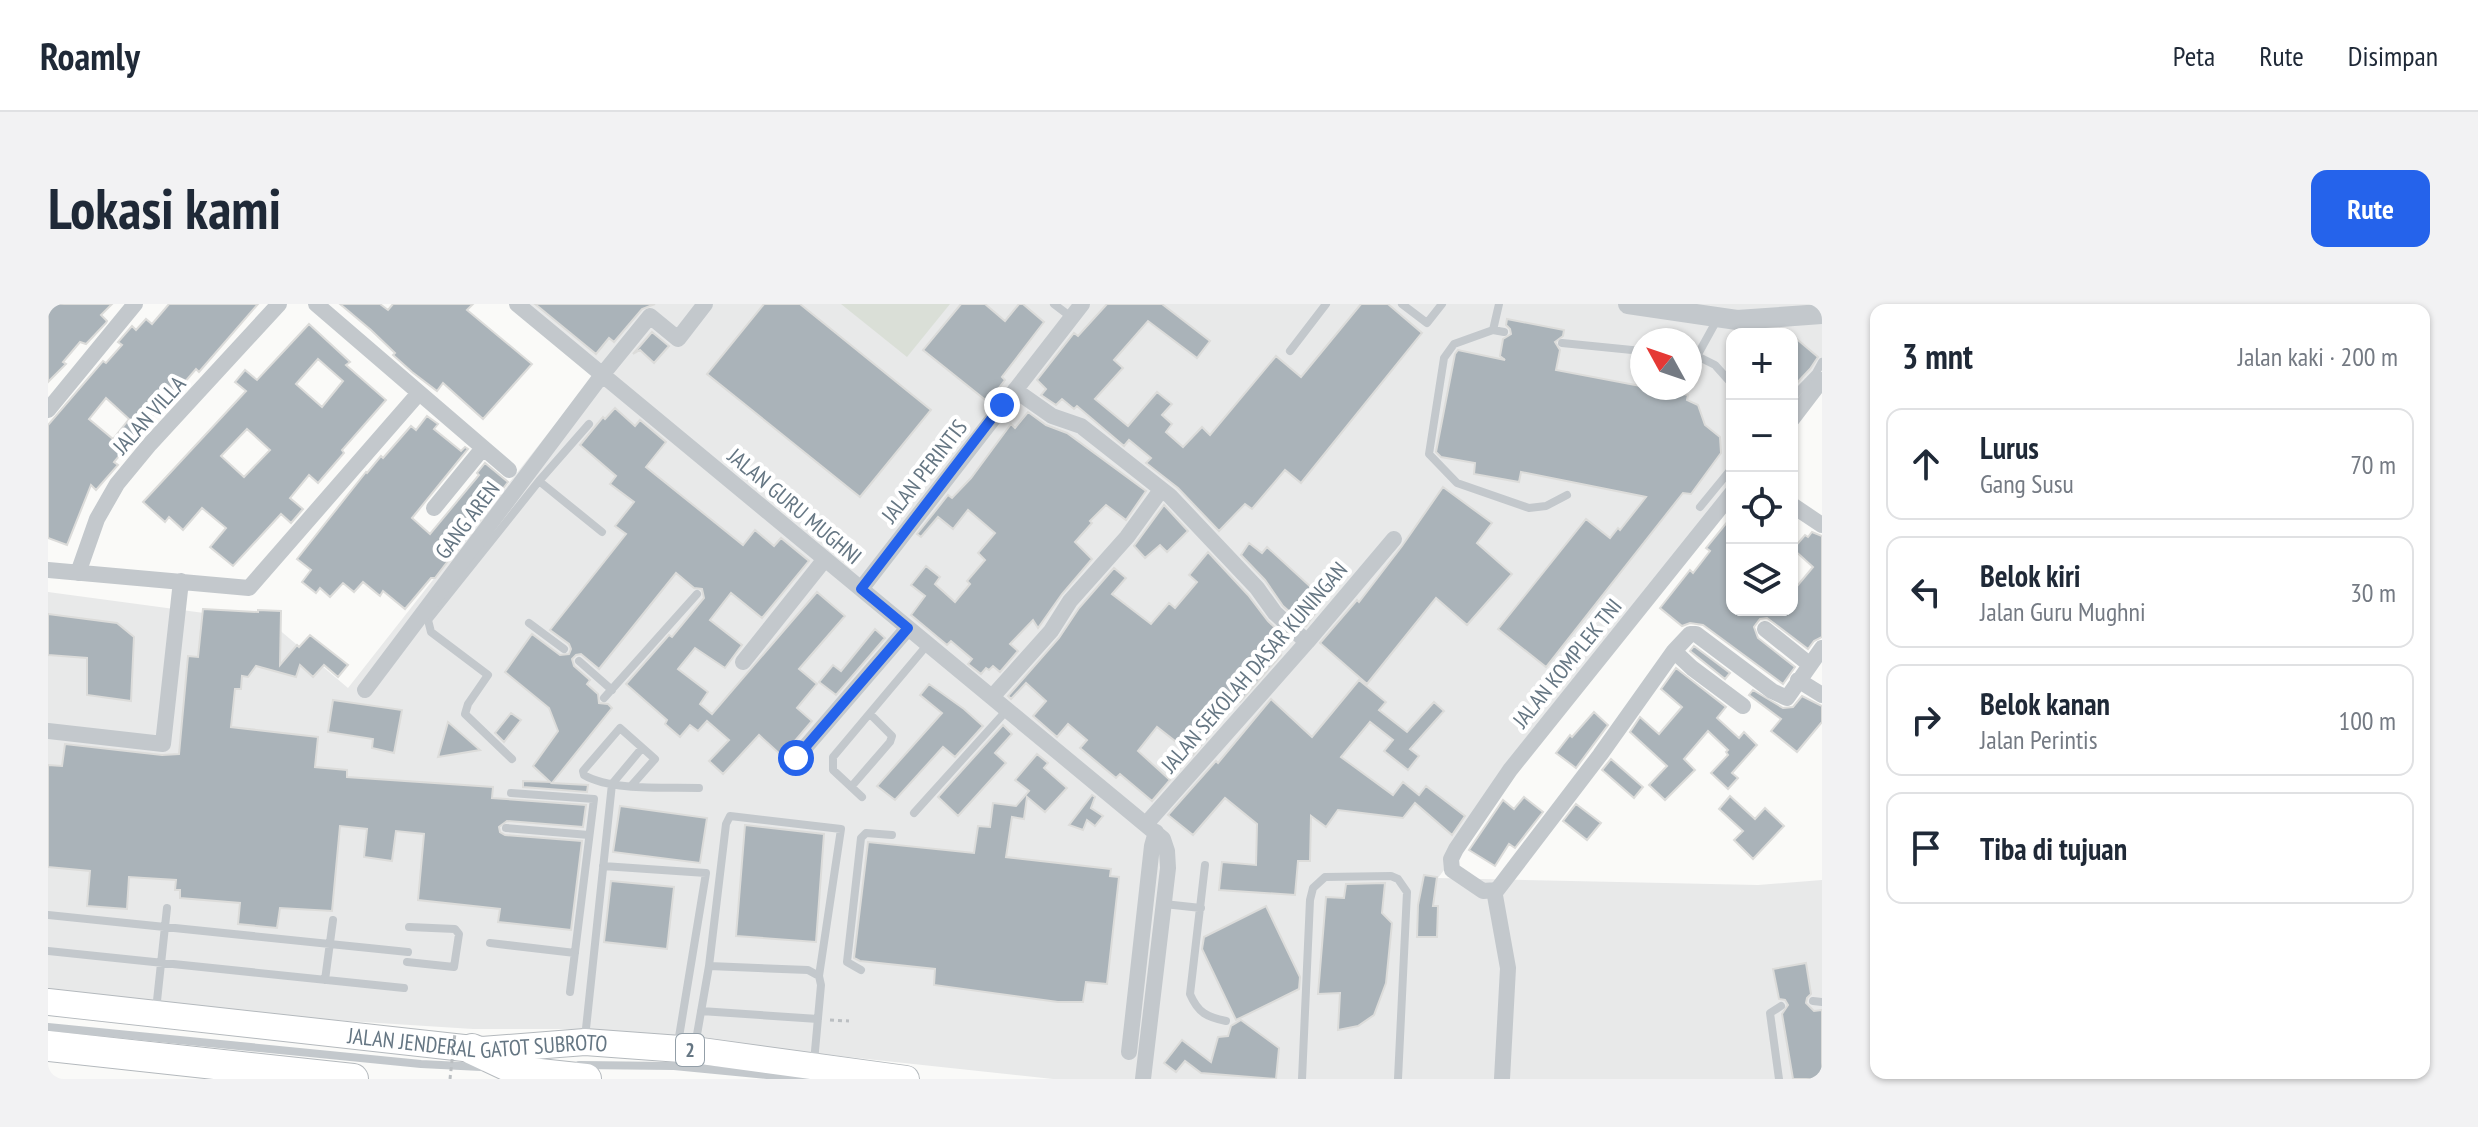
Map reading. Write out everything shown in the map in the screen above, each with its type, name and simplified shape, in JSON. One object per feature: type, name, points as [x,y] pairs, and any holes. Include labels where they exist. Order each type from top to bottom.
[{"type":"highway","name":"JALAN JENDERAL GATOT SUBROTO","points":[[48,1002],[464,1041],[496,1051],[585,1042],[686,1050],[811,1073],[906,1079]]},
{"type":"highway","points":[[464,1041],[509,1068],[576,1072]]},
{"type":"highway","points":[[48,1046],[353,1079]]},
{"type":"street","points":[[48,410],[135,304]]},
{"type":"street","name":"JALAN VILLA","points":[[78,573],[97,519],[117,484],[279,304]]},
{"type":"street","points":[[316,304],[509,470]]},
{"type":"street","name":"JALAN GURU MUGHNI","points":[[517,304],[1151,828]]},
{"type":"street","name":"GANG AREN","points":[[365,690],[602,375],[650,316],[678,339],[705,304]]},
{"type":"street","points":[[1628,304],[1730,314],[1822,314]]},
{"type":"street","name":"JALAN PERINTIS","points":[[861,589],[1076,311]]},
{"type":"street","points":[[1798,411],[1822,380]]},
{"type":"street","points":[[1015,390],[1052,416],[1081,426],[1161,490],[1257,588],[1282,622],[1307,642]]},
{"type":"street","points":[[51,574],[78,573],[249,588],[419,393]]},
{"type":"street","points":[[434,508],[483,448]]},
{"type":"street","points":[[992,697],[1051,631],[1070,601],[1127,537],[1161,490]]},
{"type":"street","name":"JALAN KOMPLEK TNI","points":[[1494,890],[1483,891],[1452,870],[1451,859],[1456,849],[1510,770],[1726,500]]},
{"type":"street","points":[[1798,509],[1822,525]]},
{"type":"street","name":"JALAN SEKOLAH DASAR KUNINGAN","points":[[1151,828],[1394,539]]},
{"type":"street","points":[[743,662],[825,559]]},
{"type":"street","points":[[48,731],[163,744],[181,581]]},
{"type":"street","points":[[796,758],[908,628]]},
{"type":"street","points":[[1765,629],[1809,664]]},
{"type":"street","points":[[1502,1079],[1508,968],[1494,890],[1507,878],[1567,801],[1674,651],[1690,634],[1696,634],[1787,698],[1822,648]]},
{"type":"street","points":[[1674,651],[1743,706]]},
{"type":"street","points":[[1798,680],[1822,695]]},
{"type":"street","points":[[1143,1079],[1156,984],[1167,851],[1163,839],[1151,828]]},
{"type":"street","points":[[1129,1052],[1152,846],[1151,828]]},
{"type":"street","points":[[1137,982],[1156,984]]},
{"type":"lane","points":[[1054,304],[1076,311]]},
{"type":"lane","points":[[1290,351],[1326,304]]},
{"type":"lane","points":[[1402,304],[1427,323],[1442,304]]},
{"type":"lane","points":[[1493,330],[1499,304]]},
{"type":"lane","points":[[1702,346],[1730,314]]},
{"type":"lane","points":[[1504,332],[1493,330],[1454,344],[1444,358],[1429,454],[1457,483],[1529,508],[1546,506],[1567,495]]},
{"type":"lane","points":[[1562,343],[1630,350]]},
{"type":"lane","points":[[1702,360],[1715,365],[1726,377]]},
{"type":"lane","points":[[1798,392],[1822,362]]},
{"type":"lane","points":[[512,759],[465,714],[468,704],[488,675],[431,632],[428,625],[437,607],[589,424]]},
{"type":"lane","points":[[1700,507],[1729,472]]},
{"type":"lane","points":[[539,481],[602,532]]},
{"type":"lane","points":[[604,698],[697,594]]},
{"type":"lane","points":[[529,623],[564,649]]},
{"type":"lane","points":[[862,797],[833,770],[833,757],[928,644]]},
{"type":"lane","points":[[579,661],[612,690]]},
{"type":"lane","points":[[914,813],[1007,709]]},
{"type":"lane","points":[[851,787],[892,736],[870,714]]},
{"type":"lane","points":[[632,785],[655,759],[620,728],[583,771],[588,778],[612,784],[632,785],[699,788]]},
{"type":"lane","points":[[585,1042],[612,784],[642,748]]},
{"type":"lane","points":[[511,793],[594,799],[570,992]]},
{"type":"lane","points":[[576,1072],[674,1066],[811,1073],[818,1019],[819,976],[841,829],[730,816],[726,824],[701,1011],[686,1050]]},
{"type":"lane","points":[[506,828],[589,835]]},
{"type":"lane","points":[[861,970],[847,962],[861,838],[866,833],[892,835]]},
{"type":"lane","points":[[1205,865],[1190,994],[1196,1009],[1210,1018],[1226,1021]]},
{"type":"lane","points":[[603,866],[706,873],[686,1050]]},
{"type":"lane","points":[[1302,1079],[1313,888],[1325,877],[1391,876],[1398,879],[1407,892],[1398,1079]]},
{"type":"lane","points":[[1164,904],[1201,908]]},
{"type":"lane","points":[[155,1013],[167,908]]},
{"type":"lane","points":[[48,915],[408,952]]},
{"type":"lane","points":[[325,980],[333,920]]},
{"type":"lane","points":[[407,962],[454,967],[459,934],[455,929],[409,927]]},
{"type":"lane","points":[[490,943],[575,953]]},
{"type":"lane","points":[[48,951],[404,988]]},
{"type":"lane","points":[[709,966],[808,970],[819,976]]},
{"type":"lane","points":[[1779,1079],[1770,1013],[1781,1006]]},
{"type":"lane","points":[[701,1011],[818,1019]]},
{"type":"lane","points":[[48,1027],[421,1064],[509,1068],[552,1066]]},
{"type":"path","points":[[833,1020],[849,1021]]},
{"type":"path","points":[[450,1079],[464,1041]]},
{"type":"shaded area","points":[[517,304],[1822,304],[1822,366],[1798,399],[1798,328],[1726,328],[1726,495],[1438,878],[1758,885],[1822,880],[1822,1079],[1053,1079],[586,1029],[473,1029],[48,1002],[48,592],[270,622],[348,688],[597,371]]},
{"type":"shaded area","points":[[841,304],[950,304],[907,357]]},
{"type":"building","points":[[48,304],[112,304],[101,315],[106,323],[86,344],[80,342],[63,362],[66,364],[48,382]]},
{"type":"building","points":[[169,304],[258,304],[199,372],[196,369],[165,405],[163,403],[114,462],[118,465],[96,490],[91,485],[67,545],[48,538],[48,425],[103,361],[106,363],[122,345],[118,342],[132,326],[136,330],[146,319],[152,324]],"holes":[[[106,398],[129,419],[113,439],[89,419]]]},
{"type":"building","points":[[340,304],[380,304],[388,310],[393,304],[473,304],[467,310],[532,364],[483,419],[443,383],[437,391],[412,372]]},
{"type":"building","points":[[535,304],[655,304],[642,309],[614,342],[609,338],[596,354]]},
{"type":"building","points":[[764,304],[800,304],[931,410],[860,497],[707,374]]},
{"type":"building","points":[[961,304],[985,304],[1005,321],[1019,304],[1023,304],[1044,322],[1002,377],[1005,380],[988,402],[923,350]]},
{"type":"building","points":[[1107,304],[1162,304],[1210,341],[1197,358],[1148,321],[1114,360],[1123,368],[1095,399],[1128,426],[1157,392],[1172,404],[1162,415],[1172,424],[1166,432],[1183,447],[1202,427],[1210,435],[1276,356],[1301,377],[1361,304],[1388,304],[1422,333],[1301,483],[1285,470],[1252,509],[1245,504],[1219,531],[1178,488],[1146,463],[1151,458],[1129,440],[1124,446],[1077,406],[1074,409],[1062,399],[1056,405],[1041,395],[1046,389],[1037,380],[1074,333],[1078,336]]},
{"type":"building","points":[[1507,319],[1564,330],[1563,336],[1555,342],[1560,350],[1556,370],[1630,384],[1630,400],[1687,400],[1698,405],[1705,425],[1720,437],[1721,453],[1691,494],[1683,493],[1546,667],[1498,629],[1586,519],[1610,538],[1646,497],[1521,472],[1519,482],[1474,474],[1475,463],[1441,457],[1436,452],[1455,354],[1458,350],[1505,360],[1500,356],[1503,339],[1511,334],[1506,325]]},
{"type":"building","points":[[309,324],[350,362],[346,365],[386,400],[318,483],[309,475],[290,498],[303,509],[291,523],[281,514],[233,566],[210,547],[226,528],[202,508],[183,530],[169,517],[165,522],[143,502],[246,391],[235,382],[245,370],[257,380]],"holes":[[[318,359],[343,381],[322,407],[296,384]],[[247,429],[270,450],[244,477],[221,456]]]},
{"type":"building","points":[[652,332],[669,346],[654,363],[640,350],[633,354]]},
{"type":"building","points":[[1798,340],[1818,357],[1798,382]]},
{"type":"building","points":[[615,408],[635,426],[640,420],[666,442],[646,467],[743,545],[755,530],[774,546],[781,538],[809,561],[762,618],[731,593],[710,620],[742,645],[725,668],[695,648],[678,669],[708,692],[700,704],[712,714],[817,592],[845,616],[799,669],[817,684],[797,708],[812,721],[782,756],[759,735],[723,774],[709,761],[729,740],[707,721],[698,731],[690,725],[680,737],[665,724],[667,720],[626,684],[669,635],[672,637],[704,598],[702,589],[694,588],[676,573],[599,669],[581,654],[572,659],[574,666],[590,680],[587,684],[598,694],[599,703],[612,708],[552,783],[588,785],[587,792],[523,787],[523,781],[550,782],[533,766],[558,731],[549,708],[505,672],[532,634],[560,655],[569,654],[569,644],[550,630],[626,534],[615,526],[634,502],[610,484],[616,476],[580,445],[603,417],[605,419]]},
{"type":"building","points":[[1028,412],[1046,425],[1067,433],[1146,491],[1126,520],[1106,505],[1090,521],[1092,523],[1075,542],[1092,559],[1038,628],[1033,620],[1010,644],[1018,651],[1000,672],[993,666],[981,674],[968,664],[972,659],[951,641],[947,645],[911,615],[925,596],[911,585],[926,566],[940,577],[935,584],[955,602],[970,584],[967,581],[985,560],[978,553],[995,533],[968,510],[953,529],[938,517],[921,537],[917,534],[948,495],[952,498],[971,478],[1011,424],[1015,428]]},
{"type":"building","points":[[427,416],[438,424],[434,429],[461,451],[465,447],[468,449],[412,518],[430,534],[479,475],[477,473],[485,463],[508,482],[435,578],[431,578],[405,609],[383,591],[380,596],[363,582],[354,592],[343,583],[330,597],[320,588],[316,593],[302,582],[311,570],[297,559],[366,472],[411,426],[416,430]]},
{"type":"building","points":[[1443,487],[1492,523],[1477,543],[1512,574],[1467,625],[1436,598],[1367,684],[1320,643],[1357,600],[1359,602]]},
{"type":"building","points":[[1164,505],[1188,531],[1167,552],[1160,545],[1145,558],[1134,546]]},
{"type":"building","points":[[1726,523],[1726,616],[1798,616],[1798,585],[1813,567],[1798,554],[1798,543],[1812,532],[1822,536],[1822,637],[1808,649],[1767,618],[1760,619],[1754,627],[1758,638],[1795,667],[1783,684],[1703,625],[1690,623],[1682,626],[1660,608],[1690,570],[1693,573],[1710,551],[1706,548]]},
{"type":"building","points":[[1249,543],[1262,553],[1267,547],[1325,600],[1306,626],[1283,606],[1265,580],[1241,555]]},
{"type":"building","points":[[1208,552],[1289,641],[1281,655],[1240,702],[1231,695],[1206,722],[1215,729],[1193,755],[1157,727],[1138,751],[1170,780],[1152,801],[1120,774],[1116,778],[1080,748],[1087,740],[1068,724],[1057,737],[1033,716],[1046,701],[1026,683],[1011,699],[1008,696],[1114,568],[1126,578],[1112,594],[1151,624],[1169,603],[1175,608],[1197,582],[1189,575]]},
{"type":"building","points":[[203,609],[281,611],[280,665],[310,635],[348,665],[338,677],[324,665],[313,677],[300,665],[296,677],[256,666],[248,677],[242,676],[241,689],[235,689],[231,727],[318,737],[315,767],[347,770],[347,777],[493,787],[492,798],[586,805],[583,827],[507,821],[499,827],[505,835],[582,841],[571,930],[498,922],[500,909],[418,900],[424,834],[396,831],[392,861],[364,857],[367,829],[340,826],[332,911],[280,908],[277,928],[238,924],[240,903],[180,898],[180,890],[175,890],[176,880],[129,877],[127,909],[87,906],[90,871],[48,867],[48,765],[62,766],[65,744],[162,755],[179,754],[188,656],[198,657]]},
{"type":"building","points":[[48,614],[117,623],[134,637],[131,701],[87,695],[87,658],[48,655]]},
{"type":"building","points":[[875,629],[885,638],[836,695],[819,682],[833,665],[841,671]]},
{"type":"building","points":[[1694,646],[1730,673],[1725,679],[1690,651]]},
{"type":"building","points":[[1676,668],[1726,707],[1717,718],[1739,738],[1744,732],[1757,745],[1732,773],[1738,778],[1728,789],[1711,773],[1728,755],[1728,750],[1708,731],[1684,759],[1695,770],[1665,800],[1649,785],[1667,766],[1630,732],[1640,717],[1659,734],[1682,707],[1661,689]]},
{"type":"building","points":[[1359,680],[1386,702],[1379,710],[1407,732],[1434,702],[1444,711],[1410,749],[1419,756],[1408,770],[1384,751],[1393,740],[1370,722],[1341,757],[1393,795],[1403,782],[1419,795],[1426,786],[1465,816],[1452,835],[1415,803],[1403,818],[1338,810],[1326,827],[1311,816],[1310,861],[1298,861],[1295,895],[1219,890],[1222,862],[1256,865],[1257,824],[1225,798],[1193,835],[1168,815],[1216,761],[1218,763],[1271,699],[1312,737]]},
{"type":"building","points":[[929,684],[983,726],[955,757],[943,747],[895,800],[877,786],[942,713],[920,695]]},
{"type":"building","points":[[1753,690],[1783,708],[1793,707],[1802,696],[1822,706],[1822,722],[1797,752],[1771,731],[1781,719],[1749,695]]},
{"type":"building","points":[[333,700],[402,710],[394,753],[372,748],[373,739],[328,732]]},
{"type":"building","points":[[1594,712],[1608,725],[1576,768],[1556,753]]},
{"type":"building","points":[[511,713],[521,720],[504,742],[495,733]]},
{"type":"building","points":[[448,722],[480,750],[438,757]]},
{"type":"building","points":[[1003,725],[1012,734],[995,753],[1006,763],[958,816],[938,797]]},
{"type":"building","points":[[1037,754],[1048,763],[1044,768],[1067,788],[1045,812],[1027,797],[1024,819],[1012,817],[1006,857],[1111,869],[1110,876],[1119,877],[1107,984],[1086,982],[1083,1002],[1058,1002],[934,985],[935,969],[854,958],[868,842],[974,853],[978,826],[990,827],[993,803],[1016,806],[1029,791],[1015,780]]},
{"type":"building","points":[[1611,759],[1643,787],[1634,798],[1602,770]]},
{"type":"building","points":[[1092,795],[1095,797],[1091,808],[1103,816],[1095,826],[1087,820],[1083,830],[1069,825]]},
{"type":"building","points":[[1730,796],[1755,819],[1765,808],[1784,826],[1753,859],[1734,840],[1743,831],[1719,809]]},
{"type":"building","points":[[1524,797],[1543,812],[1515,848],[1509,844],[1495,866],[1469,850],[1503,800],[1514,809]]},
{"type":"building","points":[[1576,804],[1601,823],[1587,840],[1563,821]]},
{"type":"building","points":[[620,806],[707,818],[700,863],[613,852]]},
{"type":"building","points":[[745,825],[824,834],[816,942],[736,936]]},
{"type":"building","points":[[1424,875],[1437,877],[1433,906],[1438,906],[1437,937],[1417,937],[1418,905]]},
{"type":"building","points":[[611,881],[674,887],[667,949],[604,942]]},
{"type":"building","points":[[1385,883],[1382,913],[1392,923],[1386,983],[1374,1015],[1358,1026],[1338,1030],[1340,993],[1318,994],[1326,897],[1344,898],[1346,884]]},
{"type":"building","points":[[1266,906],[1300,977],[1299,989],[1236,1020],[1202,949],[1204,937]]},
{"type":"building","points":[[1806,963],[1811,994],[1806,1003],[1814,1011],[1822,1010],[1822,1079],[1793,1079],[1782,1014],[1788,1005],[1785,1000],[1779,999],[1773,969]]},
{"type":"building","points":[[1241,1020],[1279,1048],[1276,1079],[1201,1073],[1185,1061],[1176,1072],[1164,1063],[1182,1040],[1211,1062],[1218,1037],[1228,1036],[1231,1026]]},
{"type":"route","points":[[796,758],[908,628],[861,589],[1002,405]]}]
